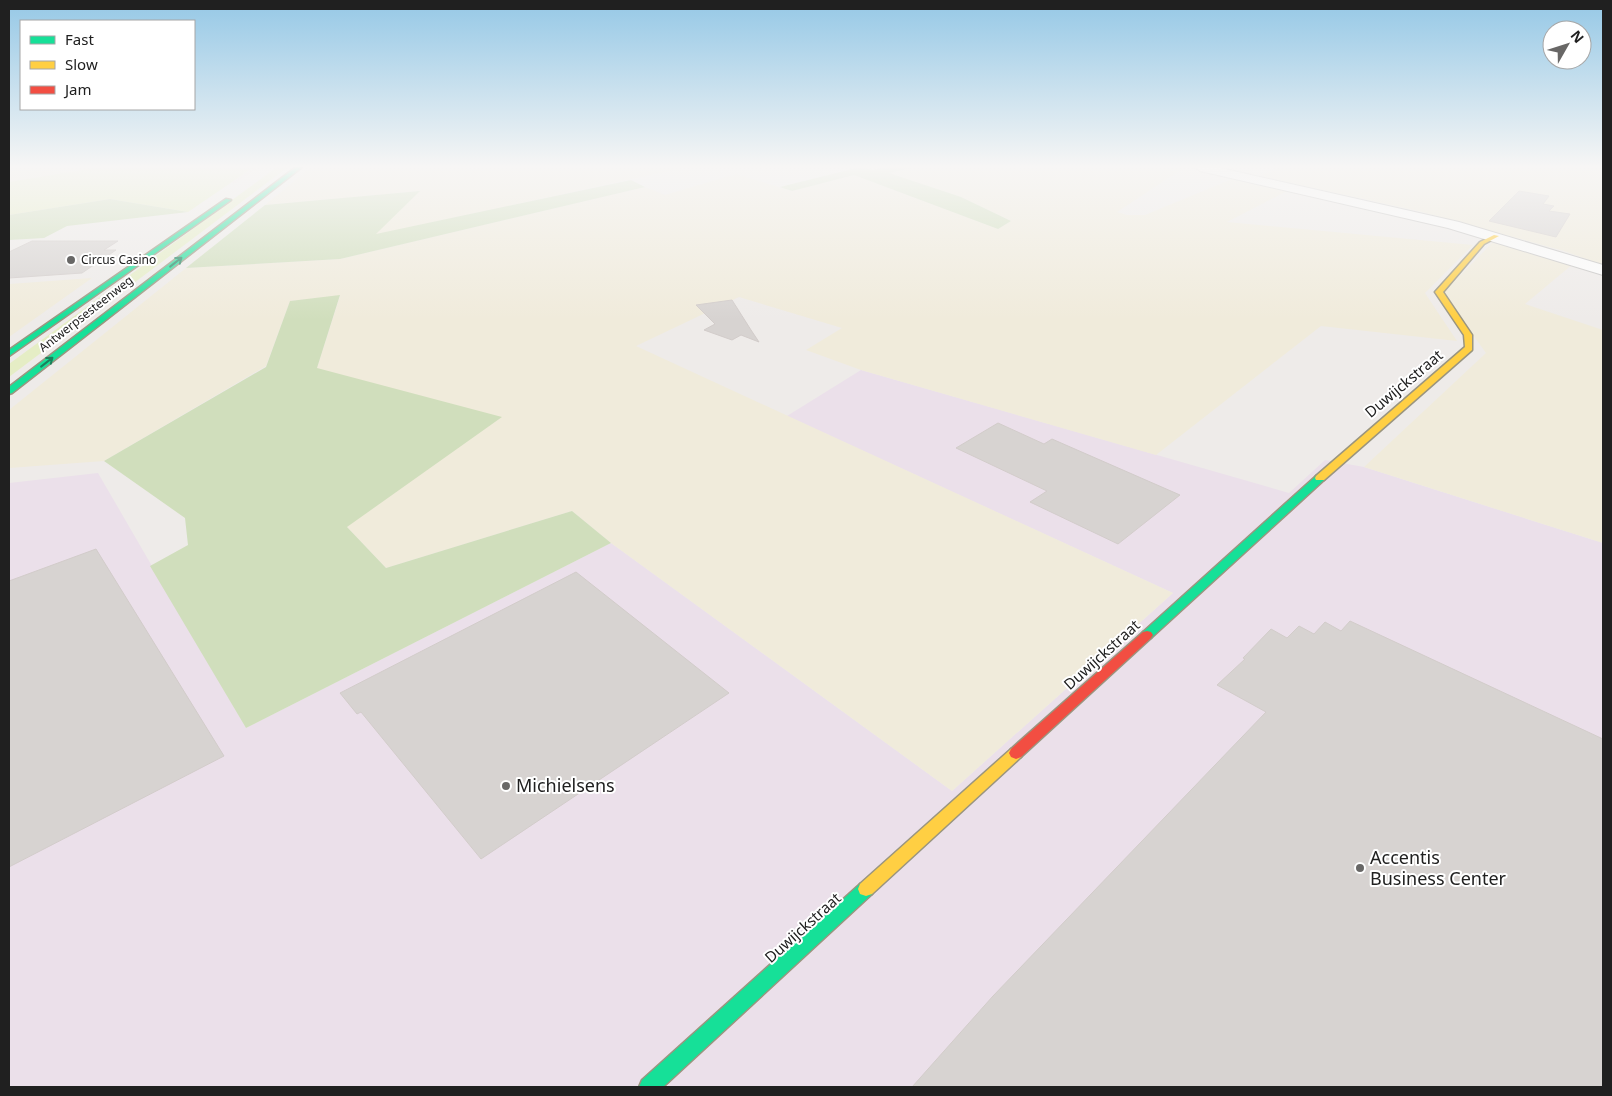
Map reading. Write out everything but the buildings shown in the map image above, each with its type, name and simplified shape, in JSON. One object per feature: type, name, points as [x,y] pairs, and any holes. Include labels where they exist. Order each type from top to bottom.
[{"type":"street","name":"Antwerpsesteenweg","points":[[9,354],[202,218]]},
{"type":"street","name":"Antwerpsesteenweg","points":[[9,391],[233,218]]},
{"type":"street","points":[[1428,218],[1496,236],[1603,270]]},
{"type":"street","name":"Duwijckstraat","points":[[649,1087],[1330,468],[1464,354],[1469,348],[1468,335],[1438,292],[1482,243],[1496,236]]},
{"type":"shaded area","points":[[391,218],[452,218],[374,235]]},
{"type":"shaded area","points":[[513,218],[969,218],[998,229],[1011,221],[1005,218],[1234,218],[1227,222],[1473,245],[1425,293],[1457,341],[1321,326],[1156,455],[861,370],[806,350],[842,328],[739,297],[636,346],[1173,593],[952,791],[611,543],[572,511],[386,568],[347,527],[317,368],[340,296],[290,301],[266,366],[104,461],[9,468],[9,410],[186,268],[340,259]]},
{"type":"shaded area","points":[[1444,218],[1603,218],[1603,265],[1564,251]]},
{"type":"shaded area","points":[[1495,240],[1573,264],[1525,304],[1603,330],[1603,543],[1364,467],[1486,353],[1443,293]]},
{"type":"shaded area","points":[[92,278],[9,337],[9,284]]},
{"type":"shaded area","points":[[861,370],[1289,493],[1325,460],[1364,467],[1603,543],[1603,1087],[9,1087],[9,483],[98,473],[246,728],[611,543],[952,791],[1173,593],[787,416]]},
{"type":"green space","points":[[9,218],[135,218],[67,226],[44,238],[9,240]]},
{"type":"green space","points":[[207,218],[220,218],[9,377],[9,364]]},
{"type":"green space","points":[[249,218],[392,218],[376,234],[451,218],[513,218],[340,259],[186,268]]},
{"type":"green space","points":[[969,218],[1005,218],[1011,221],[998,229]]},
{"type":"green space","points":[[340,295],[317,368],[502,417],[347,527],[386,568],[572,511],[611,543],[246,728],[150,566],[188,545],[185,518],[104,461],[266,367],[290,301]]},
{"type":"traffic: fast","points":[[9,354],[202,218]]},
{"type":"traffic: fast","points":[[9,391],[233,218]]},
{"type":"traffic: fast","points":[[1147,635],[1320,478]]},
{"type":"traffic: fast","points":[[649,1087],[866,889]]},
{"type":"traffic: slow","points":[[1320,478],[1469,348],[1468,335],[1439,292],[1482,243],[1496,236]]},
{"type":"traffic: slow","points":[[866,889],[1016,753]]},
{"type":"traffic: jam","points":[[1016,753],[1147,635]]},
{"type":"place","name":"Circus Casino","points":[[71,260]]},
{"type":"place","name":"Michielsens","points":[[506,786]]},
{"type":"place","name":"Accentis Business Center","points":[[1360,868]]}]
